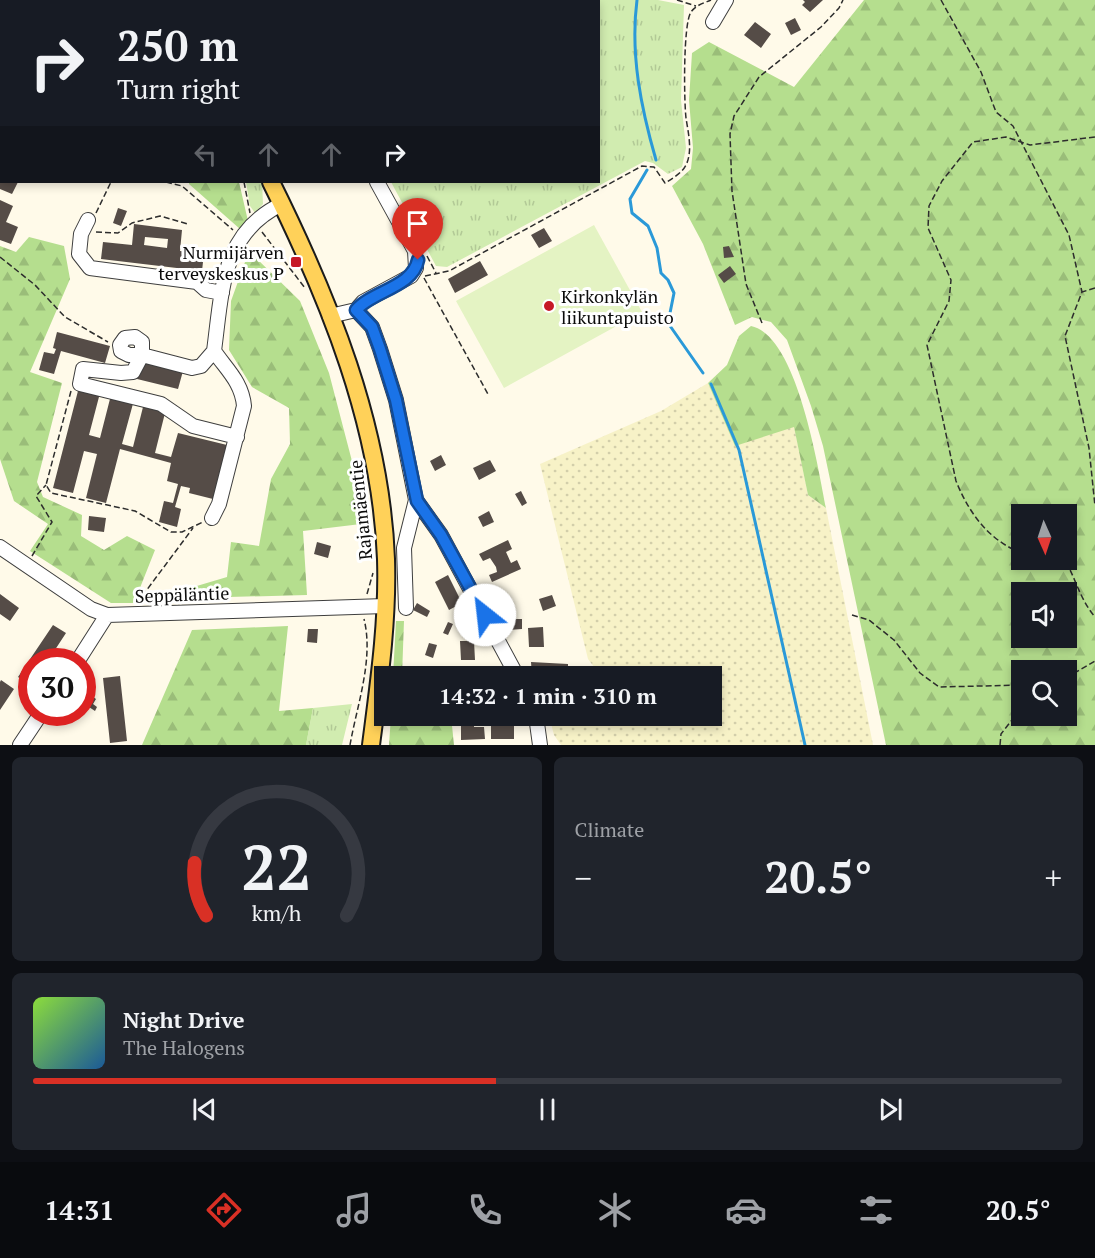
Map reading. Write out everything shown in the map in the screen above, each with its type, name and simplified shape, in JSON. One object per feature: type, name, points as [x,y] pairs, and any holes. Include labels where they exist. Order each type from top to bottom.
[{"type":"main road","name":"Rajamäentie","points":[[272,183],[330,316],[356,389],[372,446],[383,518],[385,606],[371,745]]},
{"type":"street","points":[[713,22],[726,0]]},
{"type":"street","points":[[330,316],[356,310],[363,302],[411,276],[416,268],[415,250],[378,183]]},
{"type":"street","points":[[142,355],[192,368],[201,366],[214,351],[230,256],[241,237],[255,222],[268,210],[282,204]]},
{"type":"street","points":[[88,227],[79,254],[90,268],[197,282],[206,290],[222,293]]},
{"type":"street","points":[[356,310],[372,327],[380,349],[396,400],[417,501],[441,535],[512,666]]},
{"type":"street","points":[[121,351],[120,345],[125,338],[135,337],[142,342],[142,355],[133,372],[121,374],[83,369],[80,384],[161,404],[193,426],[237,437]]},
{"type":"street","points":[[212,518],[219,504],[244,406],[243,392],[214,351]]},
{"type":"street","points":[[406,608],[404,548],[417,501]]},
{"type":"street","name":"Seppäläntie","points":[[0,547],[91,609],[107,615],[385,606]]},
{"type":"street","points":[[86,648],[107,615]]},
{"type":"street","points":[[20,745],[33,726]]},
{"type":"street","points":[[537,726],[540,745]]},
{"type":"path","points":[[677,0],[696,6]]},
{"type":"path","points":[[489,396],[423,277],[449,271],[642,166],[654,167],[665,183],[679,173],[686,166],[689,147],[685,107],[685,30],[690,13],[696,6],[711,0]]},
{"type":"path","points":[[762,323],[746,284],[732,191],[730,134],[734,116],[759,77],[821,27],[839,8],[843,0]]},
{"type":"path","points":[[941,0],[981,72],[996,112],[1013,126],[1069,235],[1082,292],[1065,336],[1089,448],[1095,506]]},
{"type":"path","points":[[1011,550],[988,534],[963,499],[954,470],[927,345],[949,301],[951,280],[928,228],[929,206],[942,181],[973,142],[1006,137],[1030,145],[1095,136]]},
{"type":"path","points":[[110,183],[88,227],[118,233],[132,223],[160,216],[188,224]]},
{"type":"path","points":[[170,183],[182,186],[241,237]]},
{"type":"path","points":[[244,183],[249,212],[304,287]]},
{"type":"path","points":[[0,257],[34,285],[65,317],[121,351]]},
{"type":"path","points":[[1082,292],[1095,288]]},
{"type":"path","points":[[30,560],[52,522],[36,496],[46,485],[73,382],[80,384]]},
{"type":"path","points":[[46,485],[51,493],[135,512],[171,532],[193,528],[212,518]]},
{"type":"path","points":[[132,608],[153,585],[193,528]]},
{"type":"path","points":[[1070,570],[1081,600],[1095,617]]},
{"type":"path","points":[[350,745],[365,663],[367,638],[363,613],[373,572]]},
{"type":"path","points":[[852,615],[869,620],[894,640],[920,673],[939,687],[1011,685]]},
{"type":"path","points":[[1077,672],[1095,661]]},
{"type":"path","points":[[1000,745],[1001,734],[1011,721]]},
{"type":"shaded area","points":[[708,383],[735,445],[794,426],[808,495],[826,508],[873,745],[561,745],[554,735],[552,726],[722,726],[722,666],[593,666],[588,659],[540,464],[661,411]]},
{"type":"green space","points":[[600,0],[658,0],[684,5],[681,100],[686,148],[682,167],[668,174],[653,163],[645,161],[447,267],[436,266],[392,183],[600,183]]},
{"type":"green space","points":[[864,0],[1095,0],[1095,745],[886,745],[823,446],[787,340],[771,322],[752,317],[735,325],[703,244],[672,186],[691,169],[693,148],[689,100],[692,53],[709,42],[794,87]]},
{"type":"green space","points":[[239,183],[248,221],[240,229],[189,184]]},
{"type":"green space","points":[[246,183],[262,183],[263,204],[255,213],[250,206]]},
{"type":"green space","name":"Kirkonkylän liikuntapuisto","points":[[594,225],[642,312],[504,388],[456,301]]},
{"type":"green space","points":[[29,237],[64,246],[70,279],[30,372],[62,383],[37,482],[43,497],[82,515],[81,536],[104,550],[127,536],[155,550],[134,603],[111,603],[30,551],[48,524],[14,501],[0,459],[0,246],[16,252]]},
{"type":"green space","points":[[249,251],[300,301],[329,373],[359,488],[361,524],[303,531],[307,595],[153,599],[227,577],[231,542],[259,546],[271,479],[290,444],[289,408],[252,387],[229,350],[231,301]]},
{"type":"green space","points":[[751,326],[767,335],[781,352],[793,377],[811,435],[826,508],[808,495],[794,427],[735,446],[708,383],[727,365],[739,336]]},
{"type":"green space","points":[[396,621],[404,621],[402,666],[394,666]]},
{"type":"green space","points":[[288,626],[279,711],[313,708],[306,745],[142,745],[192,630]]},
{"type":"green space","points":[[352,704],[342,745],[306,745],[313,708]]},
{"type":"green space","points":[[390,726],[452,726],[454,745],[389,745]]},
{"type":"building","points":[[803,0],[823,0],[810,12],[802,5],[805,2]]},
{"type":"building","points":[[795,18],[801,30],[791,35],[785,23]]},
{"type":"building","points":[[755,22],[771,34],[761,48],[744,35]]},
{"type":"building","points":[[0,183],[18,183],[12,194],[0,189]]},
{"type":"building","points":[[0,200],[13,206],[6,222],[18,227],[11,244],[0,240]]},
{"type":"building","points":[[118,208],[127,211],[121,226],[113,223]]},
{"type":"building","points":[[134,224],[182,230],[180,251],[204,253],[202,271],[101,259],[103,242],[132,245]],"holes":[[[145,237],[168,239],[167,248],[144,245]]]},
{"type":"building","points":[[544,228],[552,241],[539,248],[531,235]]},
{"type":"building","points":[[729,246],[734,257],[724,258],[723,247]]},
{"type":"building","points":[[480,261],[488,275],[455,293],[448,279]]},
{"type":"building","points":[[730,266],[736,274],[724,283],[718,275]]},
{"type":"building","points":[[57,332],[110,346],[105,363],[61,351],[54,374],[39,370],[44,352],[54,354],[56,349],[53,348]]},
{"type":"building","points":[[142,361],[183,371],[178,389],[137,379]]},
{"type":"building","points":[[79,387],[100,393],[89,435],[100,438],[111,395],[134,400],[122,444],[133,447],[144,403],[166,409],[155,453],[171,457],[178,433],[227,445],[213,499],[189,493],[190,488],[181,486],[175,507],[181,509],[177,527],[159,522],[164,501],[173,503],[178,484],[167,481],[171,463],[120,449],[106,503],[86,498],[97,454],[84,451],[73,493],[53,488]]},
{"type":"building","points":[[441,455],[446,465],[435,471],[430,461]]},
{"type":"building","points":[[490,460],[496,471],[479,480],[473,468]]},
{"type":"building","points":[[521,491],[527,503],[522,506],[515,494]]},
{"type":"building","points":[[489,511],[494,522],[483,527],[478,517]]},
{"type":"building","points":[[89,516],[106,518],[104,532],[88,530]]},
{"type":"building","points":[[508,540],[512,549],[506,552],[511,563],[517,560],[521,569],[492,582],[489,575],[497,572],[496,567],[490,558],[483,561],[479,554]]},
{"type":"building","points":[[317,542],[331,546],[328,558],[314,554]]},
{"type":"building","points":[[448,575],[462,603],[449,610],[435,582]]},
{"type":"building","points":[[0,594],[19,608],[10,621],[0,614]]},
{"type":"building","points":[[552,595],[556,606],[543,611],[539,599]]},
{"type":"building","points":[[417,603],[430,611],[427,617],[413,610]]},
{"type":"building","points":[[507,619],[522,619],[522,629],[507,630]]},
{"type":"building","points":[[448,622],[453,624],[448,635],[443,633]]},
{"type":"building","points":[[53,625],[66,633],[56,648],[38,648]]},
{"type":"building","points":[[460,625],[473,625],[474,633],[460,634]]},
{"type":"building","points":[[543,627],[544,647],[529,647],[528,628]]},
{"type":"building","points":[[308,629],[318,629],[317,643],[307,642]]},
{"type":"building","points":[[460,641],[474,641],[475,660],[461,660]]},
{"type":"building","points":[[429,643],[437,645],[433,658],[425,655]]},
{"type":"building","points":[[531,662],[568,664],[568,666],[531,666]]},
{"type":"building","points":[[120,676],[127,741],[110,743],[103,678]]},
{"type":"building","points":[[1,680],[14,689],[0,710],[0,682]]},
{"type":"building","points":[[461,726],[484,727],[485,739],[461,740]]},
{"type":"building","points":[[491,726],[514,726],[514,739],[491,739]]},
{"type":"waterway","points":[[637,0],[635,40],[638,81],[656,160]]},
{"type":"waterway","points":[[647,170],[630,199],[632,213],[648,226],[657,248],[661,273],[668,280],[674,293],[668,323],[703,373]]},
{"type":"waterway","points":[[711,384],[739,450],[805,745]]},
{"type":"place","name":"Nurmijärven terveyskeskus P","points":[[296,262]]},
{"type":"place","name":"Kirkonkylän liikuntapuisto","points":[[549,306]]},
{"type":"route","points":[[418,260],[411,276],[363,302],[356,310],[366,317],[380,349],[396,400],[417,501],[441,535],[485,615]]}]
